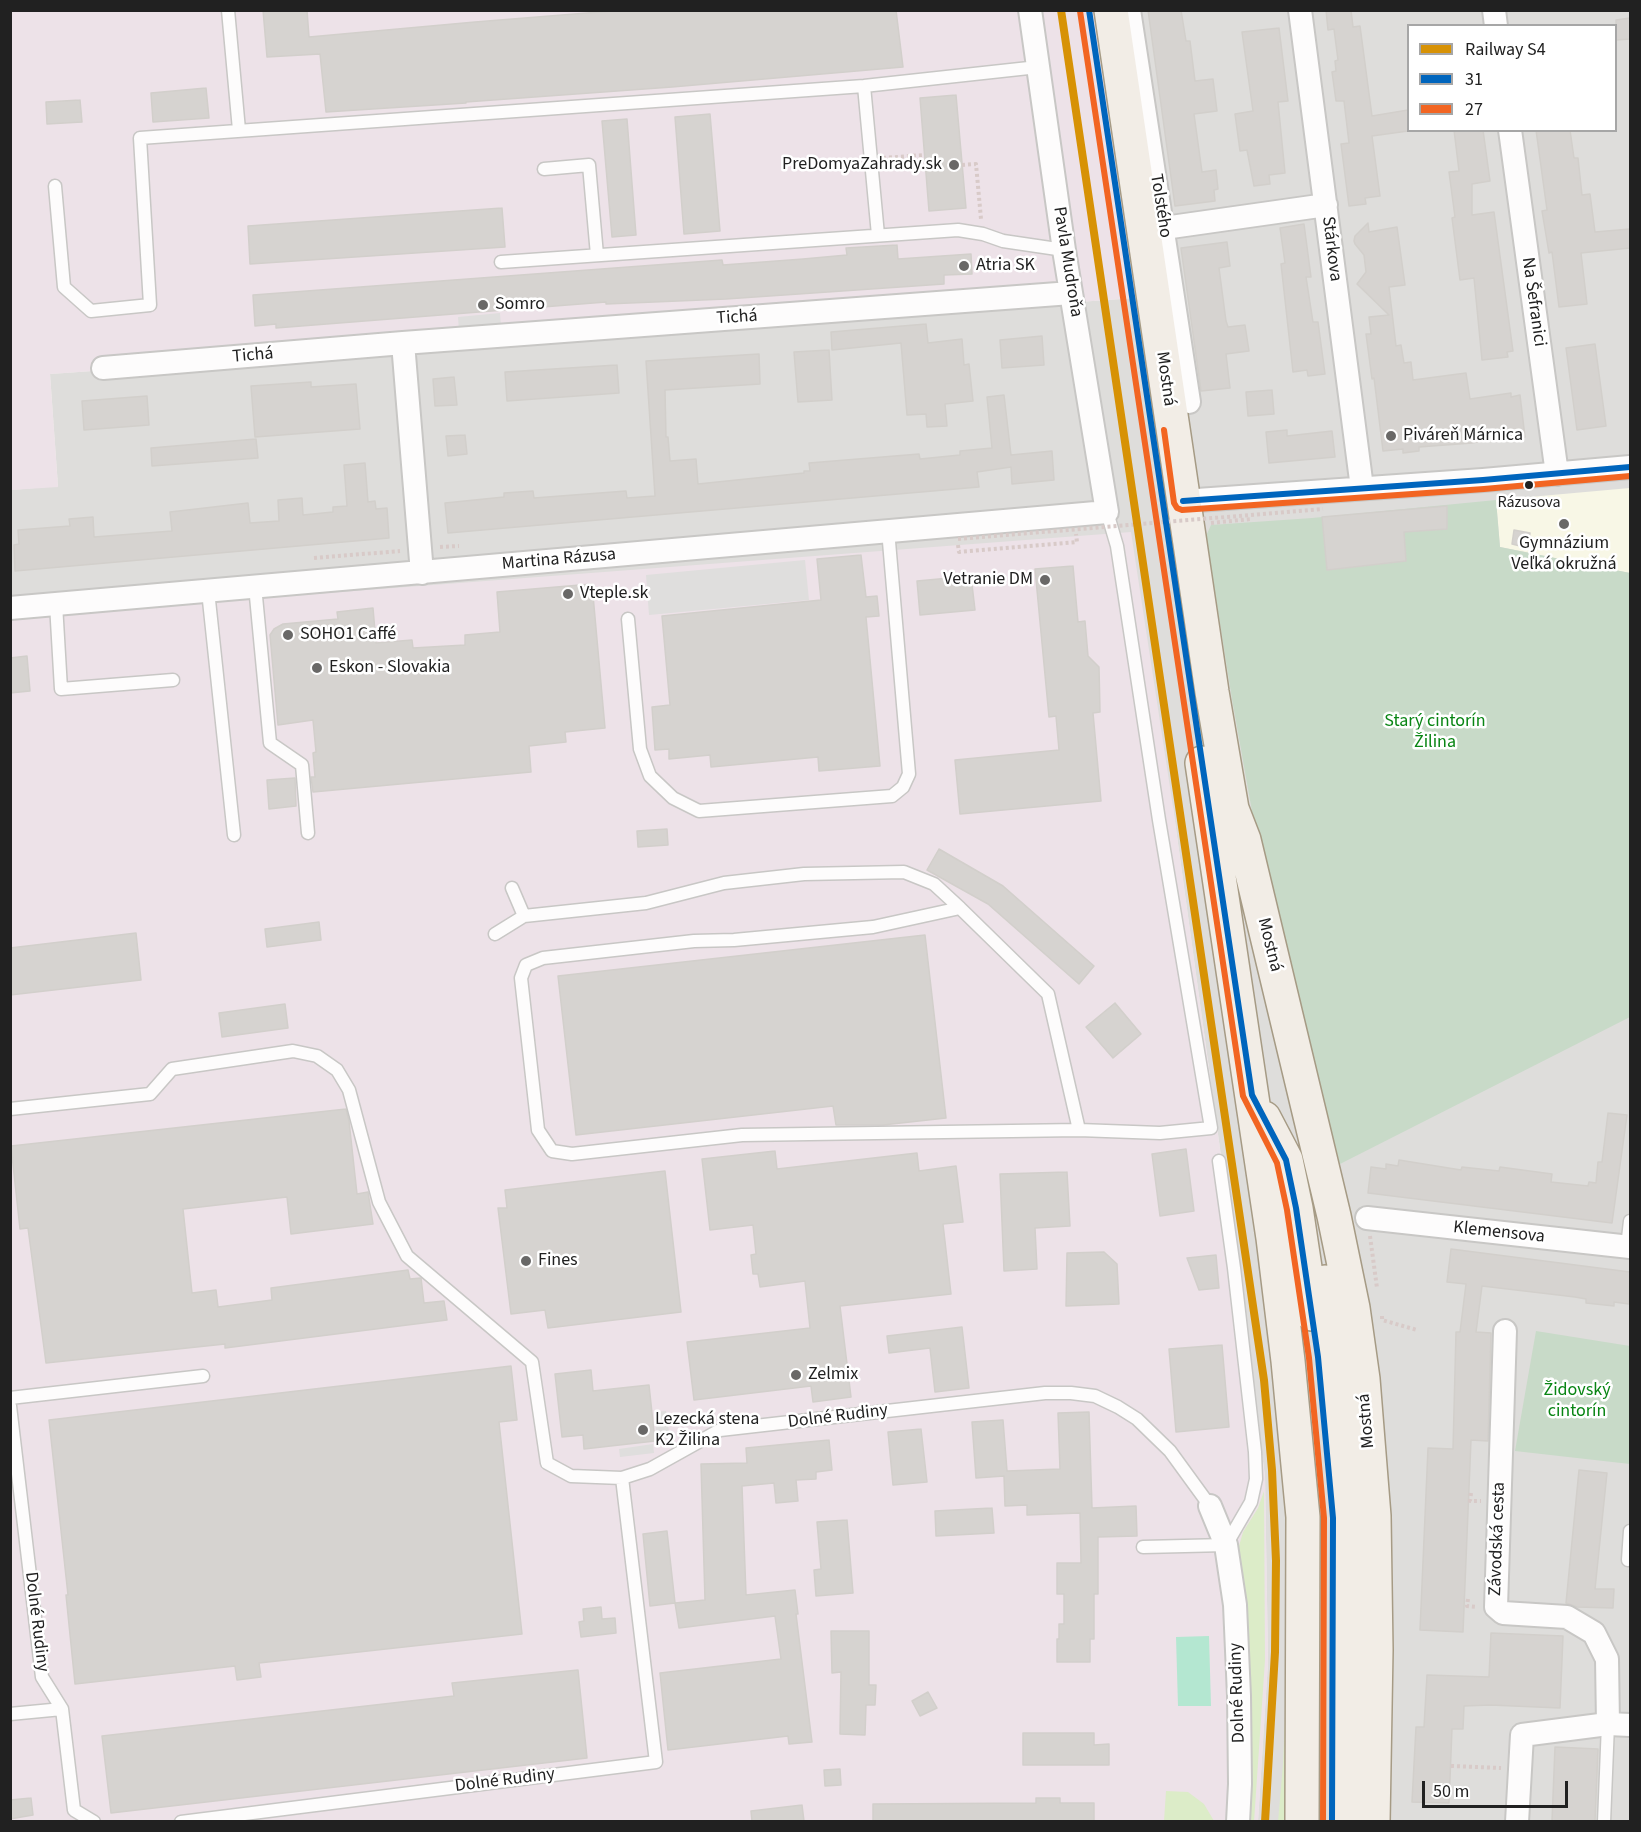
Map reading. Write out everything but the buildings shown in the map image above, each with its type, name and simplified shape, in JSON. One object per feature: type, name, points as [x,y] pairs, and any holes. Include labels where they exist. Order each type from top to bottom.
[{"type":"main road","points":[[1089,10],[1109,73]]},
{"type":"main road","points":[[1109,73],[1110,10]]},
{"type":"main road","name":"Mostná","points":[[1109,73],[1184,501],[1232,809],[1244,840],[1334,1216],[1353,1308],[1363,1379],[1374,1516],[1376,1650],[1373,1821]]},
{"type":"main road","name":"Mostná","points":[[1109,73],[1288,1361],[1303,1517],[1302,1821]]},
{"type":"main road","points":[[1232,809],[1231,844],[1253,954],[1314,1221],[1338,1372],[1349,1517],[1348,1821]]},
{"type":"main road","points":[[1252,1095],[1286,1160],[1296,1209],[1318,1357],[1333,1518],[1332,1821]]},
{"type":"street","name":"Pavla Mudroňa","points":[[1030,10],[1064,250],[1107,512]]},
{"type":"street","name":"Tolstého","points":[[1129,10],[1189,402]]},
{"type":"street","name":"Stárkova","points":[[1300,10],[1362,488]]},
{"type":"street","name":"Na Šefranici","points":[[1510,132],[1557,474]]},
{"type":"street","points":[[1164,228],[1326,205]]},
{"type":"street","name":"Tichá","points":[[103,368],[1071,293]]},
{"type":"street","points":[[403,343],[422,573]]},
{"type":"street","points":[[1184,501],[1630,467]]},
{"type":"street","name":"Martina Rázusa","points":[[10,608],[1107,512]]},
{"type":"street","name":"Klemensova","points":[[1367,1218],[1629,1247]]},
{"type":"street","name":"Závodská cesta","points":[[1505,1331],[1496,1607],[1503,1613],[1567,1617],[1594,1633],[1607,1659],[1608,1724]]},
{"type":"street","name":"Dolné Rudiny","points":[[1210,1506],[1226,1545],[1235,1605],[1239,1696],[1238,1821]]},
{"type":"street","points":[[1517,1821],[1522,1735],[1608,1724],[1630,1725]]},
{"type":"lane","points":[[228,10],[239,130]]},
{"type":"lane","points":[[55,186],[64,287],[91,311],[150,305],[140,138],[864,86],[1038,67]]},
{"type":"lane","points":[[864,86],[878,235]]},
{"type":"lane","points":[[544,169],[589,165],[597,255]]},
{"type":"lane","points":[[501,262],[958,230],[983,234],[1003,241],[1064,250]]},
{"type":"lane","points":[[960,908],[873,927],[625,949],[543,958],[526,965],[521,978],[538,1130],[552,1151],[572,1154],[741,1135],[1079,1130],[1160,1133],[1211,1128],[1159,820],[1117,546],[1107,512]]},
{"type":"lane","points":[[628,619],[640,749],[650,776],[673,798],[699,811],[892,796],[903,787],[909,774],[888,530]]},
{"type":"lane","points":[[255,586],[270,743],[302,765],[308,832]]},
{"type":"lane","points":[[208,591],[234,835]]},
{"type":"lane","points":[[56,604],[61,688],[173,680]]},
{"type":"lane","points":[[495,934],[524,916],[646,903],[724,883],[804,874],[904,872],[934,884],[1048,994],[1079,1130]]},
{"type":"lane","points":[[512,888],[524,916]]},
{"type":"lane","points":[[10,1109],[150,1094],[172,1069],[293,1051],[317,1056],[337,1070],[349,1090],[379,1202],[407,1256],[532,1362],[547,1463],[571,1476],[622,1478]]},
{"type":"lane","points":[[1143,1546],[1226,1545],[1251,1502],[1256,1479],[1255,1452],[1234,1268],[1219,1161]]},
{"type":"lane","points":[[1629,1247],[1630,1221]]},
{"type":"lane","points":[[10,1398],[203,1376]]},
{"type":"lane","name":"Dolné Rudiny","points":[[181,1821],[656,1762],[622,1478],[650,1470],[720,1430],[1045,1393],[1095,1396],[1137,1419],[1170,1451],[1210,1506]]},
{"type":"lane","name":"Dolné Rudiny","points":[[10,1406],[42,1677],[62,1709],[74,1810],[94,1821]]},
{"type":"lane","points":[[1628,1560],[1630,1531]]},
{"type":"lane","points":[[10,1714],[62,1709]]},
{"type":"lane","points":[[1604,1821],[1608,1724]]},
{"type":"path","points":[[871,158],[924,155]]},
{"type":"path","points":[[962,165],[976,164],[983,234]]},
{"type":"path","points":[[1073,515],[1077,542],[959,552],[958,539],[1323,509]]},
{"type":"path","points":[[1367,1218],[1379,1298]]},
{"type":"path","points":[[1381,1309],[1382,1320],[1417,1330]]},
{"type":"path","points":[[1450,1766],[1520,1769]]},
{"type":"shaded area","points":[[11,11],[1120,11],[1164,296],[50,374],[58,487],[11,490]]},
{"type":"shaded area","points":[[1120,11],[1630,11],[1630,1821],[1258,1821],[1268,1662],[1265,1476],[1173,807],[11,617],[11,490],[58,486],[50,374],[1164,296]]},
{"type":"shaded area","points":[[500,313],[501,327],[459,331],[458,317]]},
{"type":"shaded area","name":"Gymnázium Veľká okružná","points":[[1630,488],[1630,573],[1500,547],[1496,500]]},
{"type":"shaded area","points":[[1131,532],[1173,807],[1265,1476],[1268,1662],[1258,1821],[11,1822],[11,617]]},
{"type":"shaded area","points":[[805,560],[809,600],[649,615],[646,575]]},
{"type":"shaded area","points":[[666,1411],[670,1438],[657,1440],[654,1412]]},
{"type":"shaded area","points":[[653,1444],[654,1453],[620,1457],[619,1449]]},
{"type":"green space","name":"Starý cintorín Žilina","points":[[1496,500],[1500,547],[1630,573],[1630,1017],[1340,1164],[1253,817],[1206,536],[1211,525],[1312,518]]},
{"type":"green space","name":"Židovský cintorín","points":[[1536,1331],[1630,1346],[1630,1464],[1515,1451]]},
{"type":"green space","points":[[1264,1491],[1265,1660],[1254,1822],[1247,1821],[1239,1546],[1243,1532],[1258,1508]]},
{"type":"green space","points":[[1209,1636],[1211,1706],[1178,1706],[1176,1637]]},
{"type":"green space","points":[[1287,1672],[1291,1821],[1278,1822],[1283,1764]]},
{"type":"green space","points":[[1166,1791],[1188,1792],[1204,1804],[1214,1821],[1164,1821]]},
{"type":"rail line","name":"S4","points":[[1061,10],[1264,1380],[1272,1470],[1276,1561],[1275,1652],[1265,1822]]},
{"type":"transit line","name":"31","points":[[1089,10],[1252,1095],[1286,1160],[1296,1208],[1318,1357],[1333,1518],[1332,1822]]},
{"type":"transit line","name":"27","points":[[1080,11],[1243,1096],[1277,1163],[1287,1210],[1309,1358],[1324,1518],[1323,1822]]},
{"type":"transit line","name":"27","points":[[1164,430],[1174,503],[1182,510],[1484,489],[1630,476]]},
{"type":"transit line","name":"31","points":[[1183,501],[1483,480],[1630,467]]},
{"type":"place","name":"PreDomyaZahrady.sk","points":[[954,165]]},
{"type":"place","name":"Atria SK","points":[[964,266]]},
{"type":"place","name":"Somro","points":[[483,305]]},
{"type":"place","name":"Piváreň Márnica","points":[[1391,436]]},
{"type":"place","name":"Rázusova","points":[[1529,485]]},
{"type":"place","name":"Gymnázium Veľká okružná","points":[[1564,524]]},
{"type":"place","name":"Vetranie DM","points":[[1045,580]]},
{"type":"place","name":"Vteple.sk","points":[[568,594]]},
{"type":"place","name":"SOHO1 Caffé","points":[[288,635]]},
{"type":"place","name":"Eskon - Slovakia","points":[[317,668]]},
{"type":"place","name":"Fines","points":[[526,1261]]},
{"type":"place","name":"Zelmix","points":[[796,1375]]},
{"type":"place","name":"Lezecká stena K2 Žilina","points":[[643,1430]]}]
